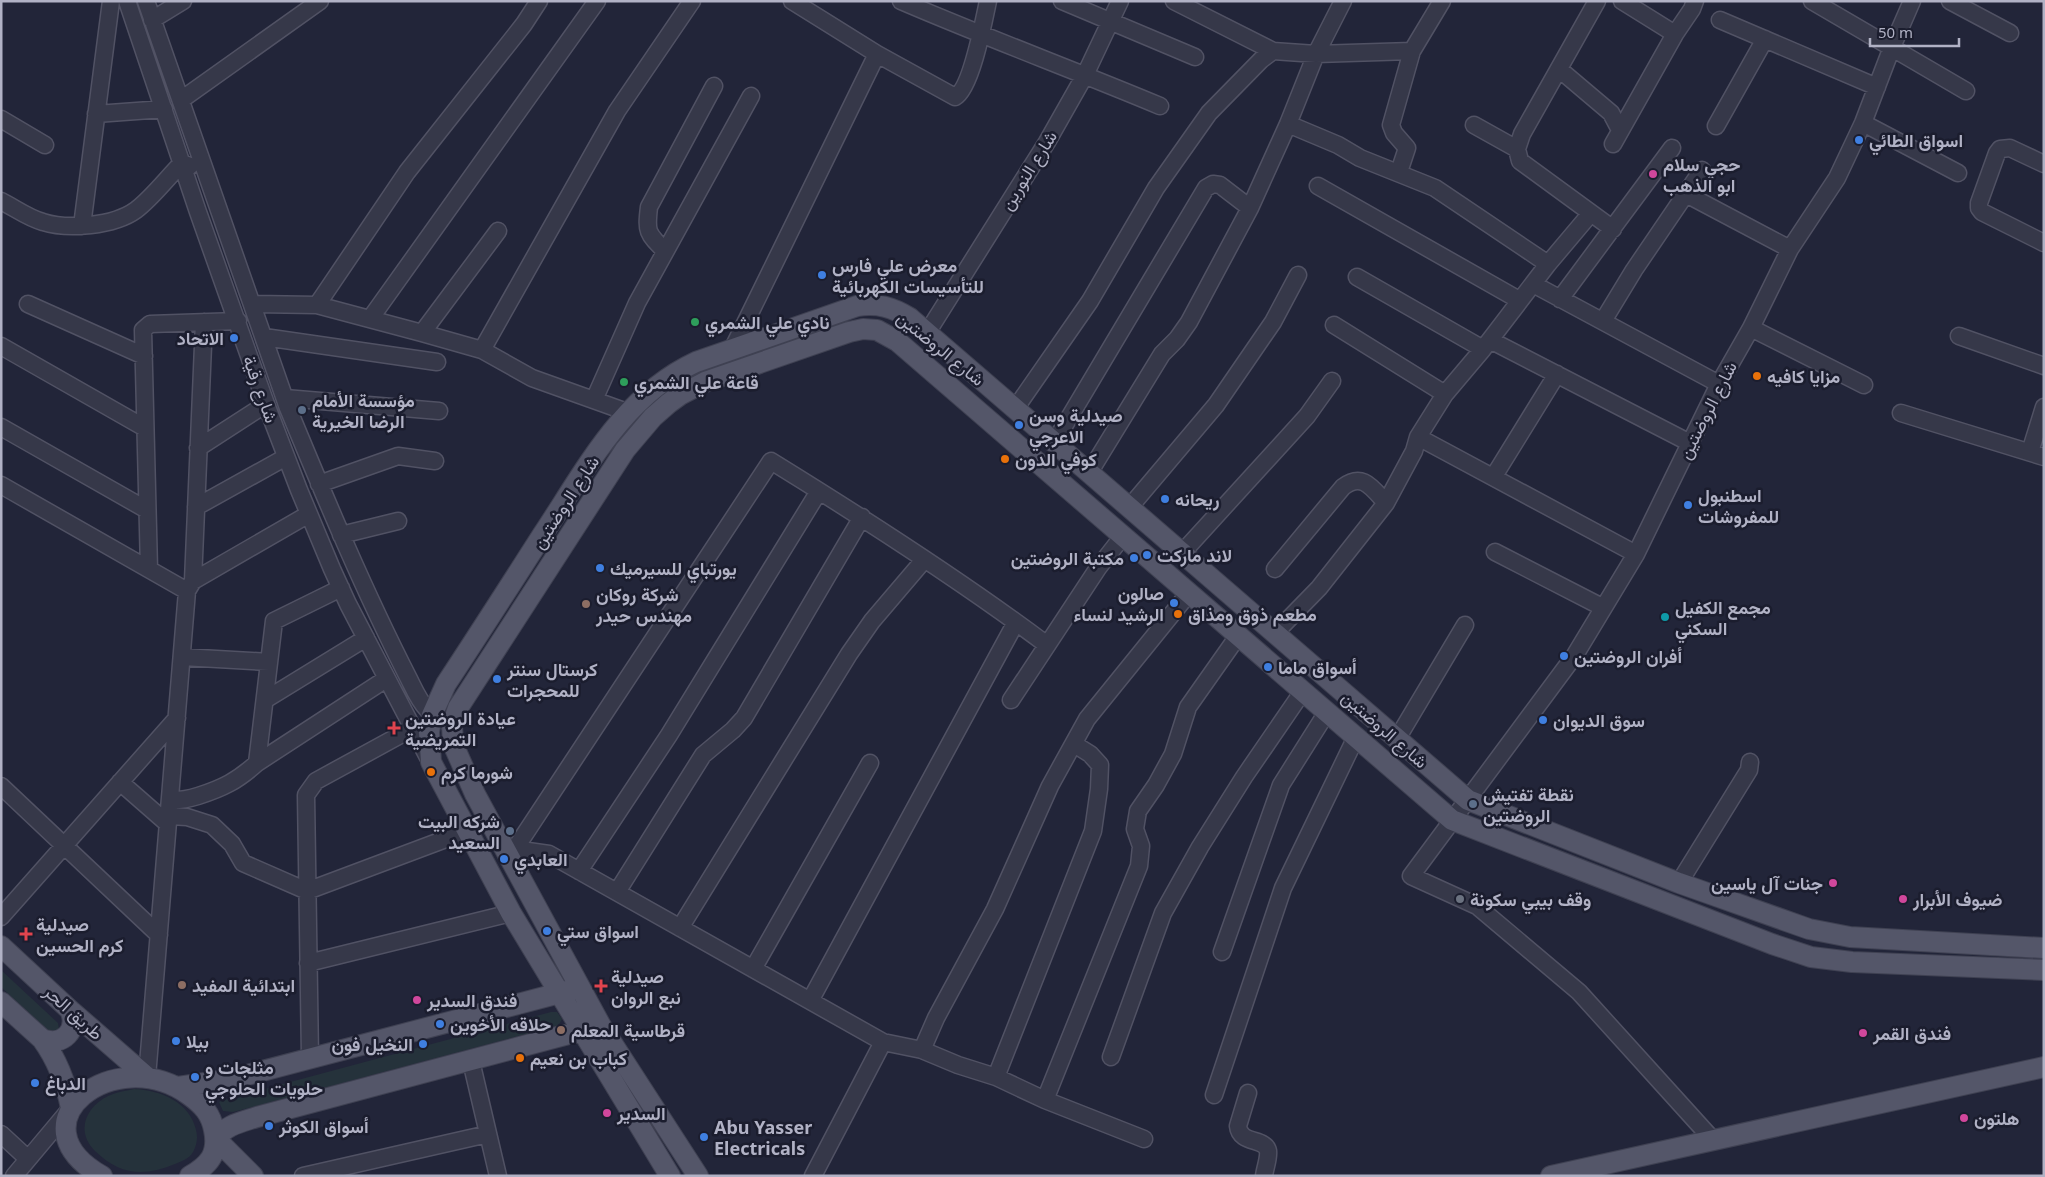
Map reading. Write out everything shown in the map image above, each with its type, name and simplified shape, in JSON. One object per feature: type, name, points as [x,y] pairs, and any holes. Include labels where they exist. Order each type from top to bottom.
[{"type":"main road","name":"شارع الروضتين","points":[[436,704],[589,464],[627,412],[650,391],[672,375],[696,362],[864,305],[875,304],[894,309],[910,318],[1468,800]]},
{"type":"main road","name":"شارع الروضتين","points":[[452,737],[458,708],[625,450],[653,417],[680,395],[705,382],[849,332],[863,329],[877,330],[897,341],[1452,820]]},
{"type":"main road","points":[[458,708],[451,710],[444,708],[440,702],[436,704],[429,732],[430,757],[511,913],[558,994],[670,1176]]},
{"type":"main road","points":[[430,757],[431,742],[439,736],[452,737],[475,794],[600,1026],[698,1176]]},
{"type":"main road","points":[[1468,800],[1679,883],[1788,923],[1850,937],[2044,948]]},
{"type":"main road","points":[[1452,820],[1740,932],[1811,956],[1852,962],[2044,970]]},
{"type":"main road","name":"طريق الحر","points":[[1,946],[70,1010],[147,1077]]},
{"type":"main road","points":[[178,1087],[232,1079],[580,987]]},
{"type":"main road","points":[[1,1002],[42,1039],[54,1057],[62,1075],[71,1108]]},
{"type":"main road","points":[[42,1039],[60,1041],[70,1033],[74,1022],[70,1010]]},
{"type":"main road","points":[[216,1139],[227,1128],[256,1117],[600,1026]]},
{"type":"main road","points":[[1551,1176],[2044,1067]]},
{"type":"main road","points":[[102,1176],[93,1171],[77,1155],[65,1135],[65,1120],[71,1108],[80,1097],[95,1087],[109,1081],[132,1076],[160,1079],[178,1087],[204,1106],[212,1120],[216,1139],[215,1148],[211,1159],[205,1167],[190,1176]]},
{"type":"main road","points":[[250,1173],[240,1150],[240,1136],[248,1124],[256,1117]]},
{"type":"main road","points":[[216,1139],[250,1173]]},
{"type":"street","points":[[82,226],[111,1]]},
{"type":"street","name":"شارع رقية","points":[[127,1],[198,212],[286,457],[348,604],[386,679],[430,757]]},
{"type":"street","name":"شارع رقية","points":[[146,1],[285,398],[341,535],[368,595],[419,698],[424,706],[436,704],[446,720],[452,737]]},
{"type":"street","points":[[152,20],[183,1]]},
{"type":"street","points":[[181,100],[320,1]]},
{"type":"street","points":[[317,305],[407,172],[524,24],[539,1]]},
{"type":"street","points":[[370,319],[597,1]]},
{"type":"street","points":[[482,350],[617,111],[692,1]]},
{"type":"street","points":[[792,1],[817,8],[876,54],[955,96],[961,94],[967,81],[988,1]]},
{"type":"street","points":[[901,1],[980,36],[1086,75],[1160,106]]},
{"type":"street","points":[[1062,1],[1110,23],[1195,57]]},
{"type":"street","name":"شارع النورين","points":[[927,333],[1047,142],[1086,75],[1120,1]]},
{"type":"street","points":[[1174,1],[1273,51],[1316,54],[1412,51]]},
{"type":"street","points":[[1089,473],[1162,354],[1177,339],[1189,322],[1250,208],[1288,124],[1316,54],[1343,1]]},
{"type":"street","points":[[1399,172],[1407,148],[1394,133],[1391,125],[1412,51],[1442,1]]},
{"type":"street","points":[[1597,1],[1522,134],[1517,149],[1520,161],[1613,229]]},
{"type":"street","points":[[1622,1],[1675,34]]},
{"type":"street","points":[[1559,69],[1611,113],[1616,137],[1695,1]]},
{"type":"street","points":[[1812,1],[1892,46],[1966,91]]},
{"type":"street","name":"شارع الروضتين","points":[[1452,820],[1575,655],[1636,554],[1719,384],[1751,328],[1790,249],[1837,178],[1863,123],[1892,46],[1912,1]]},
{"type":"street","points":[[1950,1],[2010,34]]},
{"type":"street","points":[[1720,20],[1877,87]]},
{"type":"street","points":[[1716,126],[1764,39]]},
{"type":"street","points":[[1015,409],[1090,301],[1156,188],[1209,113],[1261,60],[1273,51]]},
{"type":"street","points":[[732,350],[876,54]]},
{"type":"street","points":[[665,251],[651,237],[647,227],[649,206],[714,86]]},
{"type":"street","points":[[594,400],[637,303],[751,96]]},
{"type":"street","points":[[96,114],[164,109]]},
{"type":"street","points":[[1,119],[45,145]]},
{"type":"street","points":[[1863,123],[1958,173]]},
{"type":"street","points":[[1288,124],[1338,145],[1360,158],[1436,188],[1548,264]]},
{"type":"street","points":[[1474,125],[1517,149]]},
{"type":"street","points":[[1560,299],[1672,148]]},
{"type":"street","points":[[2044,164],[2010,148],[2000,149],[1994,161],[1979,208],[1982,212],[2044,243]]},
{"type":"street","points":[[1,201],[43,222],[82,226],[109,222],[137,210],[182,163],[194,166],[199,162],[201,156]]},
{"type":"street","points":[[1603,322],[1634,270],[1702,170]]},
{"type":"street","points":[[1054,443],[1206,188],[1213,184],[1220,185],[1250,208]]},
{"type":"street","points":[[1318,186],[1520,300]]},
{"type":"street","points":[[1686,194],[1790,249]]},
{"type":"street","points":[[198,212],[200,205],[205,200],[212,201],[218,205]]},
{"type":"street","points":[[1275,633],[1319,588],[1386,503],[1414,451],[1418,436],[1445,394],[1591,213]]},
{"type":"street","points":[[422,333],[498,231]]},
{"type":"street","points":[[1129,508],[1216,405],[1273,322],[1298,275]]},
{"type":"street","points":[[1358,276],[1486,344],[1557,374],[1690,443]]},
{"type":"street","points":[[1533,284],[1719,384]]},
{"type":"street","points":[[28,304],[144,356]]},
{"type":"street","points":[[252,304],[317,305],[482,350],[532,378],[627,412]]},
{"type":"street","points":[[149,569],[143,330],[147,325],[238,321]]},
{"type":"street","points":[[147,1077],[176,718],[196,507],[204,322]]},
{"type":"street","points":[[1334,325],[1445,394]]},
{"type":"street","points":[[1751,328],[1864,385]]},
{"type":"street","points":[[1959,336],[2044,366]]},
{"type":"street","points":[[264,337],[438,362]]},
{"type":"street","points":[[1,346],[145,428]]},
{"type":"street","points":[[1494,476],[1557,374]]},
{"type":"street","points":[[1182,553],[1307,416],[1332,381]]},
{"type":"street","points":[[285,398],[439,411]]},
{"type":"street","points":[[198,448],[266,404]]},
{"type":"street","points":[[1901,413],[2037,455],[2044,407]]},
{"type":"street","points":[[1,427],[147,510]]},
{"type":"street","points":[[1418,436],[1636,554]]},
{"type":"street","points":[[320,484],[398,456],[435,461]]},
{"type":"street","points":[[196,507],[286,457]]},
{"type":"street","points":[[509,858],[771,462],[862,517],[1047,645]]},
{"type":"street","points":[[1275,569],[1342,487],[1350,481],[1360,480],[1368,483],[1386,503]]},
{"type":"street","points":[[1,485],[149,569],[190,586]]},
{"type":"street","points":[[579,871],[669,735],[819,491]]},
{"type":"street","points":[[190,586],[309,514]]},
{"type":"street","points":[[617,892],[703,755],[733,730],[744,718],[862,517]]},
{"type":"street","points":[[341,535],[398,521]]},
{"type":"street","points":[[1011,700],[1098,568],[1123,536]]},
{"type":"street","points":[[1495,552],[1602,608]]},
{"type":"street","points":[[680,928],[849,654],[872,621],[924,560]]},
{"type":"street","points":[[256,763],[274,621],[341,588]]},
{"type":"street","points":[[922,1050],[936,1018],[995,909],[1050,786],[1074,744],[1093,712],[1188,593]]},
{"type":"street","points":[[348,604],[354,608],[362,607],[367,602],[368,595]]},
{"type":"street","points":[[810,1001],[1016,622]]},
{"type":"street","points":[[1397,739],[1465,625]]},
{"type":"street","points":[[1045,1100],[1139,866],[1141,846],[1135,829],[1138,811],[1174,754],[1188,707],[1238,636]]},
{"type":"street","points":[[265,700],[366,638]]},
{"type":"street","points":[[182,657],[269,662]]},
{"type":"street","points":[[169,813],[179,801],[222,789],[242,777],[256,763],[386,679]]},
{"type":"street","points":[[1111,1057],[1163,913],[1200,847],[1239,784],[1303,692]]},
{"type":"street","points":[[1222,952],[1281,786],[1327,712]]},
{"type":"street","points":[[1,917],[176,718]]},
{"type":"street","points":[[310,1058],[306,794],[312,785],[322,777],[413,728]]},
{"type":"street","points":[[1214,1095],[1283,888],[1356,737]]},
{"type":"street","points":[[996,1077],[1093,831],[1099,789],[1100,765],[1090,754],[1074,744]]},
{"type":"street","points":[[1679,883],[1749,770],[1750,762]]},
{"type":"street","points":[[753,969],[870,763]]},
{"type":"street","points":[[120,782],[169,813],[212,825],[232,844],[243,863],[307,891],[467,831]]},
{"type":"street","points":[[1,786],[159,935]]},
{"type":"street","points":[[1452,820],[1411,876],[1477,906],[1579,992],[1713,1140]]},
{"type":"street","points":[[509,858],[521,852],[543,852],[883,1042],[922,1050],[958,1065],[996,1077],[1045,1100],[1144,1140]]},
{"type":"street","points":[[308,963],[511,913]]},
{"type":"street","points":[[813,1176],[883,1042]]},
{"type":"street","points":[[471,1061],[498,1176]]},
{"type":"street","points":[[1248,1093],[1238,1126],[1239,1132],[1243,1137],[1265,1146],[1268,1150],[1264,1176]]},
{"type":"street","points":[[14,1176],[27,1158],[71,1108]]},
{"type":"street","points":[[1,1134],[27,1158]]},
{"type":"street","points":[[303,1176],[488,1134]]},
{"type":"shaded area","points":[[1,970],[58,1023],[59,1029],[56,1032],[49,1031],[1,987]]},
{"type":"shaded area","points":[[551,1012],[557,1012],[562,1019],[556,1026],[233,1112],[223,1111],[219,1102],[223,1100]]},
{"type":"shaded area","points":[[134,1089],[163,1095],[181,1105],[187,1112],[193,1120],[197,1138],[194,1149],[187,1158],[163,1168],[142,1172],[123,1169],[114,1165],[95,1151],[85,1136],[86,1120],[89,1113],[94,1106],[108,1096]]},
{"type":"place","name":"اسواق الطائي","points":[[1859,140]]},
{"type":"place","name":"حجي سلام ابو الذهب","points":[[1653,174]]},
{"type":"place","name":"معرض علي فارس للتأسيسات الكهربائية","points":[[822,275]]},
{"type":"place","name":"نادي علي الشمري","points":[[695,322]]},
{"type":"place","name":"الاتحاد","points":[[234,338]]},
{"type":"place","name":"مزايا كافيه","points":[[1757,376]]},
{"type":"place","name":"قاعة علي الشمري","points":[[624,382]]},
{"type":"place","name":"مؤسسة الأمام الرضا الخيرية","points":[[302,410]]},
{"type":"place","name":"صيدلية وسن الاعرجي","points":[[1019,425]]},
{"type":"place","name":"كوفي الدون","points":[[1005,459]]},
{"type":"place","name":"ريحانه","points":[[1165,499]]},
{"type":"place","name":"اسطنبول للمفروشات","points":[[1688,505]]},
{"type":"place","name":"لاند ماركت","points":[[1147,555]]},
{"type":"place","name":"مكتبة الروضتين","points":[[1134,558]]},
{"type":"place","name":"يورتباي للسيرميك","points":[[600,568]]},
{"type":"place","name":"صالون الرشيد لنساء","points":[[1174,603]]},
{"type":"place","name":"شركة روكان مهندس حيدر","points":[[586,604]]},
{"type":"place","name":"مطعم ذوق ومذاق","points":[[1178,614]]},
{"type":"place","name":"مجمع الكفيل السكني","points":[[1665,617]]},
{"type":"place","name":"أفران الروضتين","points":[[1564,656]]},
{"type":"place","name":"أسواق ماما","points":[[1268,667]]},
{"type":"place","name":"كرستال سنتر للمحجرات","points":[[497,679]]},
{"type":"place","name":"سوق الديوان","points":[[1543,720]]},
{"type":"place","name":"عيادة الروضتين التمريضية","points":[[394,728]]},
{"type":"place","name":"شورما كرم","points":[[431,772]]},
{"type":"place","name":"نقطة تفتيش الروضتين","points":[[1473,804]]},
{"type":"place","name":"شركه البيت السعيد","points":[[510,831]]},
{"type":"place","name":"العابدي","points":[[504,859]]},
{"type":"place","name":"جنات آل ياسين","points":[[1833,883]]},
{"type":"place","name":"وقف بيبي سكونة","points":[[1460,899]]},
{"type":"place","name":"ضيوف الأبرار","points":[[1903,899]]},
{"type":"place","name":"اسواق ستي","points":[[547,931]]},
{"type":"place","name":"صيدلية كرم الحسين","points":[[26,934]]},
{"type":"place","name":"ابتدائية المفيد","points":[[182,985]]},
{"type":"place","name":"صيدلية نبع الروان","points":[[601,986]]},
{"type":"place","name":"فندق السدير","points":[[417,1000]]},
{"type":"place","name":"حلاقه الأخوين","points":[[440,1024]]},
{"type":"place","name":"قرطاسية المعلم","points":[[561,1030]]},
{"type":"place","name":"فندق القمر","points":[[1863,1033]]},
{"type":"place","name":"بيلا","points":[[176,1041]]},
{"type":"place","name":"النخيل فون","points":[[423,1044]]},
{"type":"place","name":"كباب بن نعيم","points":[[520,1058]]},
{"type":"place","name":"مثلجات و حلويات الحلوجي","points":[[195,1077]]},
{"type":"place","name":"الدباغ","points":[[35,1083]]},
{"type":"place","name":"السدير","points":[[607,1113]]},
{"type":"place","name":"هلتون","points":[[1964,1118]]},
{"type":"place","name":"أسواق الكوثر","points":[[269,1126]]},
{"type":"place","name":"Abu Yasser Electricals","points":[[704,1137]]}]
